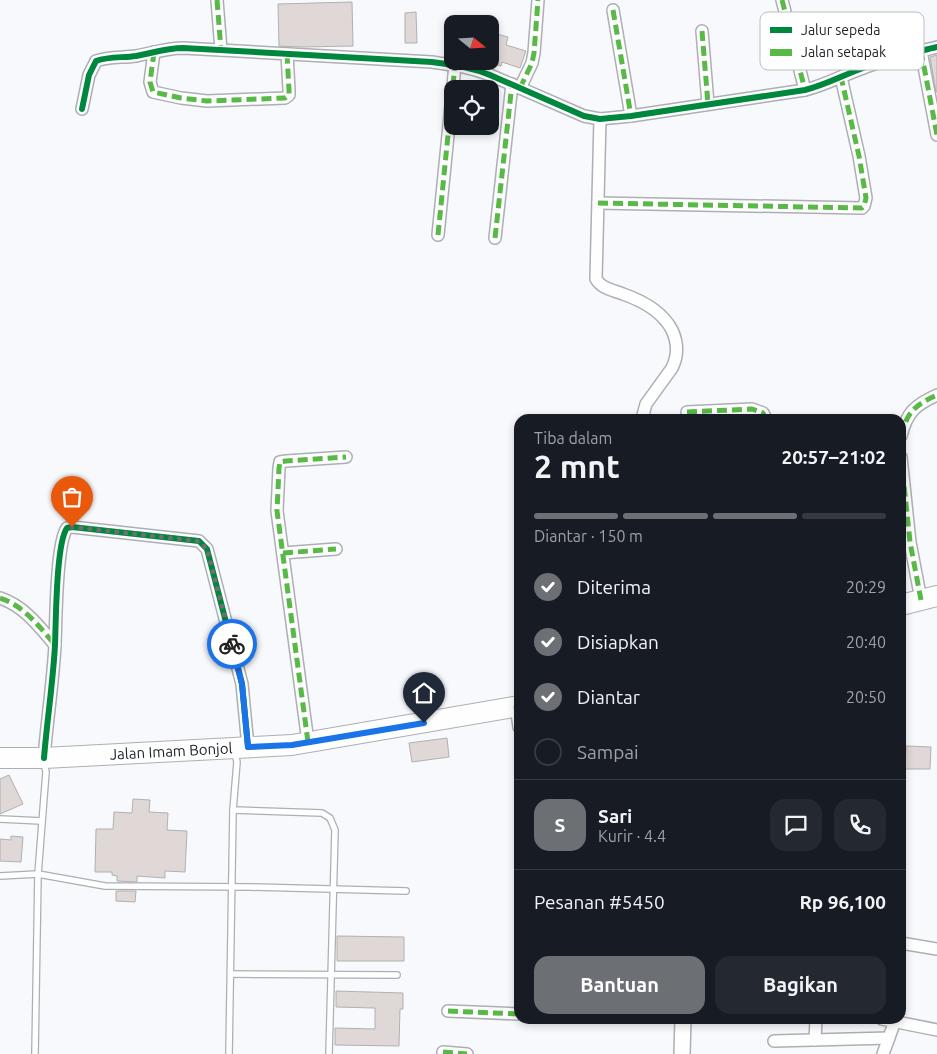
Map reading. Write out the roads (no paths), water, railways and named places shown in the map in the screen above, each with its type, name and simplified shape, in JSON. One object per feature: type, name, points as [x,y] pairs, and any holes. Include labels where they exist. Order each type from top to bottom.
[{"type":"highway","points":[[906,604],[929,598]]},
{"type":"highway","name":"Jalan Imam Bonjol","points":[[0,758],[44,758],[292,745],[514,707]]},
{"type":"street","points":[[217,0],[221,50]]},
{"type":"street","points":[[496,238],[516,86],[532,62],[538,0]]},
{"type":"street","points":[[612,10],[631,116]]},
{"type":"street","points":[[702,31],[708,104]]},
{"type":"street","points":[[924,50],[937,47]]},
{"type":"street","points":[[82,109],[89,75],[96,61],[176,48],[444,64]]},
{"type":"street","points":[[154,52],[150,82],[153,92],[208,101],[281,99],[287,97],[289,90],[287,54]]},
{"type":"street","points":[[924,67],[937,135]]},
{"type":"street","points":[[438,235],[454,70]]},
{"type":"street","points":[[477,70],[584,116],[600,119],[805,90],[826,84],[860,70]]},
{"type":"street","points":[[800,70],[805,90]]},
{"type":"street","points":[[598,204],[862,208],[866,198],[862,173],[841,77]]},
{"type":"street","points":[[600,119],[596,280],[606,288],[648,304],[667,321],[675,336],[677,349],[675,362],[668,376],[646,404],[643,414]]},
{"type":"street","points":[[906,420],[912,410],[937,395]]},
{"type":"street","points":[[687,412],[752,409],[763,414]]},
{"type":"street","points":[[308,742],[277,511],[279,468],[280,462],[286,461],[346,458]]},
{"type":"street","points":[[906,504],[910,542],[929,598]]},
{"type":"street","points":[[44,758],[58,574],[63,536],[67,528],[198,541],[207,549],[242,684],[241,748]]},
{"type":"street","points":[[283,553],[336,549]]},
{"type":"street","points":[[0,598],[19,607],[39,625],[54,645]]},
{"type":"street","points":[[906,944],[937,949]]},
{"type":"street","points":[[448,1011],[514,1014]]},
{"type":"street","points":[[906,1023],[937,1030]]},
{"type":"street","points":[[682,1054],[683,1024]]},
{"type":"street","points":[[816,1024],[816,1040]]},
{"type":"street","points":[[883,1054],[895,1024]]},
{"type":"street","points":[[774,1041],[889,1038]]},
{"type":"street","points":[[442,1052],[467,1054]]},
{"type":"lane","points":[[230,1054],[234,810],[237,762],[241,748]]},
{"type":"lane","points":[[35,1054],[38,874],[46,772],[44,758]]},
{"type":"lane","points":[[234,810],[322,813],[330,818],[335,830],[329,1054]]},
{"type":"lane","points":[[0,819],[42,821]]},
{"type":"lane","points":[[0,876],[38,874],[105,886],[406,891]]},
{"type":"lane","points":[[231,974],[397,975]]}]
